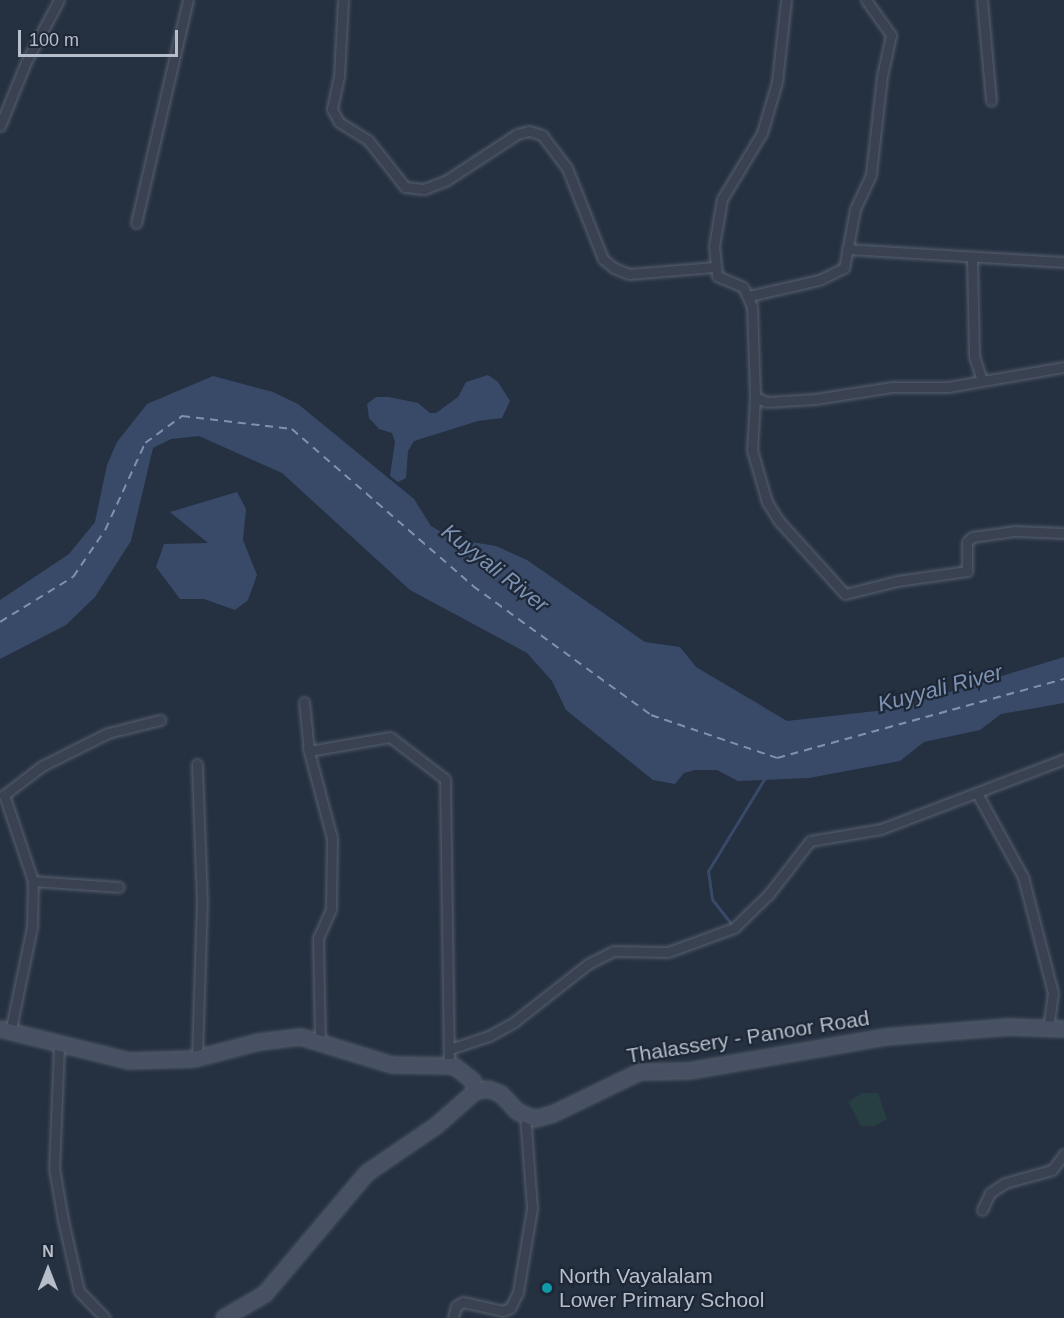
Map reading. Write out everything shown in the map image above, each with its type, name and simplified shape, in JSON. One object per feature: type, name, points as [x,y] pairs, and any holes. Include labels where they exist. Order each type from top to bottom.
[{"type":"main road","name":"Thalassery - Panoor Road","points":[[525,1115],[535,1119],[553,1114],[640,1072],[688,1071],[885,1037],[1009,1027],[1064,1029]]},
{"type":"main road","points":[[5,1031],[59,1046],[129,1061],[197,1058],[290,1038],[320,1041],[392,1065],[449,1065],[473,1081],[476,1090]]},
{"type":"main road","points":[[224,1318],[265,1294],[367,1173],[436,1126],[476,1090],[488,1089],[501,1094],[525,1115]]},
{"type":"street","points":[[0,126],[26,62],[59,0]]},
{"type":"street","points":[[136,223],[188,0]]},
{"type":"street","points":[[343,0],[339,76],[332,109],[339,122],[368,140],[405,187],[424,189],[447,180],[517,134],[529,131],[542,135],[567,168],[603,259],[614,268],[629,274],[714,267]]},
{"type":"street","points":[[786,0],[777,82],[762,133],[722,199],[717,218],[714,267],[717,276],[744,287],[749,296],[755,397],[752,450],[767,502],[845,594],[897,580],[967,572],[967,542],[972,537],[1014,531],[1064,533]]},
{"type":"street","points":[[749,296],[832,275],[844,268],[855,209],[871,174],[882,76],[891,35],[866,0]]},
{"type":"street","points":[[982,0],[991,101]]},
{"type":"street","points":[[847,249],[1064,262]]},
{"type":"street","points":[[972,257],[974,356],[982,381]]},
{"type":"street","points":[[755,397],[767,402],[815,399],[892,387],[948,387],[1064,368]]},
{"type":"street","points":[[304,702],[309,751]]},
{"type":"street","points":[[5,1031],[32,927],[33,881],[4,795],[24,778],[108,733],[160,720]]},
{"type":"street","points":[[302,725],[332,838],[331,909],[318,938],[320,1041]]},
{"type":"street","points":[[309,751],[390,737],[445,779],[449,1065]]},
{"type":"street","points":[[450,1049],[489,1036],[514,1022],[588,964],[613,951],[668,952],[734,928],[769,894],[810,841],[881,829],[978,795],[1064,759]]},
{"type":"street","points":[[197,764],[202,913],[197,1058]]},
{"type":"street","points":[[978,795],[1023,877],[1053,993],[1048,1027]]},
{"type":"street","points":[[33,881],[119,887]]},
{"type":"street","points":[[59,1046],[54,1168],[79,1291],[105,1318]]},
{"type":"street","points":[[453,1318],[456,1306],[463,1302],[509,1313],[518,1292],[532,1208],[525,1115]]},
{"type":"street","points":[[982,1210],[990,1193],[1005,1183],[1052,1170],[1064,1154]]},
{"type":"green space","points":[[862,1093],[878,1093],[887,1119],[875,1126],[861,1126],[848,1102]]},
{"type":"water","points":[[488,375],[498,382],[510,401],[502,418],[478,421],[414,441],[408,451],[406,478],[398,482],[390,476],[395,442],[392,433],[379,429],[369,418],[367,404],[376,397],[389,397],[418,403],[430,413],[436,413],[458,397],[466,382]]},
{"type":"water","name":"Kuyyali River","points":[[213,376],[273,392],[298,404],[414,499],[431,526],[453,539],[496,546],[527,560],[645,642],[680,647],[696,667],[787,721],[894,709],[1064,657],[1064,703],[1001,714],[980,730],[924,742],[900,761],[809,778],[738,781],[717,770],[695,770],[684,773],[675,784],[653,780],[566,710],[552,681],[527,653],[410,590],[282,473],[199,436],[171,439],[153,448],[131,541],[95,597],[66,625],[0,659],[0,600],[69,554],[95,522],[107,465],[117,442],[147,404]]},
{"type":"water","points":[[237,492],[246,509],[243,540],[257,575],[248,600],[235,610],[204,599],[180,599],[156,567],[164,544],[208,543],[170,512]]},
{"type":"waterway","points":[[733,926],[712,899],[708,871],[766,776]]},
{"type":"ferry route","points":[[0,622],[73,577],[105,530],[145,443],[182,416],[292,429],[473,586],[651,715],[777,758],[1064,679]]},
{"type":"place","name":"North Vayalalam Lower Primary School","points":[[547,1288]]}]
